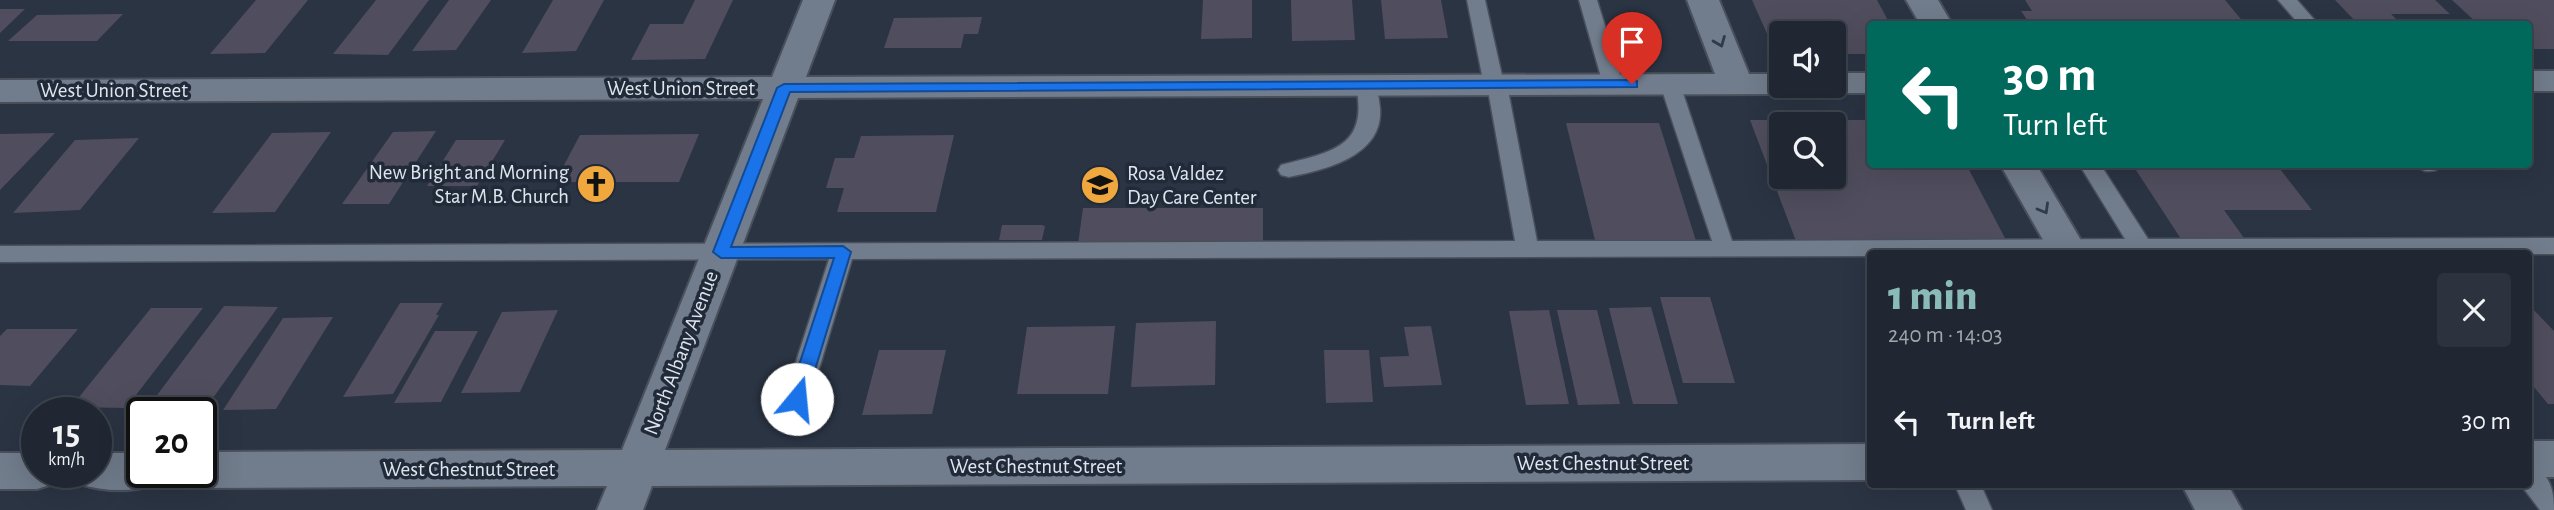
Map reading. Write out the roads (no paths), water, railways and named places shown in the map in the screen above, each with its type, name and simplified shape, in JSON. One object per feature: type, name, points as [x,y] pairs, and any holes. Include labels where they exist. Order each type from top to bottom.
[{"type":"street","name":"North Albany Avenue","points":[[620,510],[819,0]]},
{"type":"street","points":[[1703,0],[1736,84]]},
{"type":"street","points":[[1922,0],[1934,21]]},
{"type":"street","points":[[2532,81],[2554,81]]},
{"type":"street","points":[[1846,83],[1867,83]]},
{"type":"street","name":"West Union Street","points":[[0,91],[1769,84]]},
{"type":"street","points":[[2020,168],[2067,250]]},
{"type":"street","points":[[2532,459],[2554,459]]},
{"type":"street","name":"West Chestnut Street","points":[[217,470],[1867,462]]},
{"type":"street","points":[[0,471],[21,471]]},
{"type":"street","points":[[2206,488],[2219,510]]},
{"type":"lane","points":[[1476,0],[1496,85],[1526,242]]},
{"type":"lane","points":[[1588,0],[1613,84]]},
{"type":"lane","points":[[2287,0],[2306,21]]},
{"type":"lane","points":[[1670,84],[1722,239]]},
{"type":"lane","points":[[1289,170],[1321,163],[1347,151],[1365,131],[1370,114],[1366,86]]},
{"type":"lane","points":[[2092,168],[2141,247]]},
{"type":"lane","points":[[2086,250],[2141,247],[2554,246]]},
{"type":"lane","points":[[0,254],[1867,251]]},
{"type":"lane","points":[[797,399],[843,252]]},
{"type":"lane","points":[[2532,480],[2554,508]]},
{"type":"lane","points":[[1969,488],[1979,510]]},
{"type":"place","name":"New Bright and Morning Star M.B. Church","points":[[596,184]]},
{"type":"place","name":"Rosa Valdez Day Care Center","points":[[1100,185]]}]
